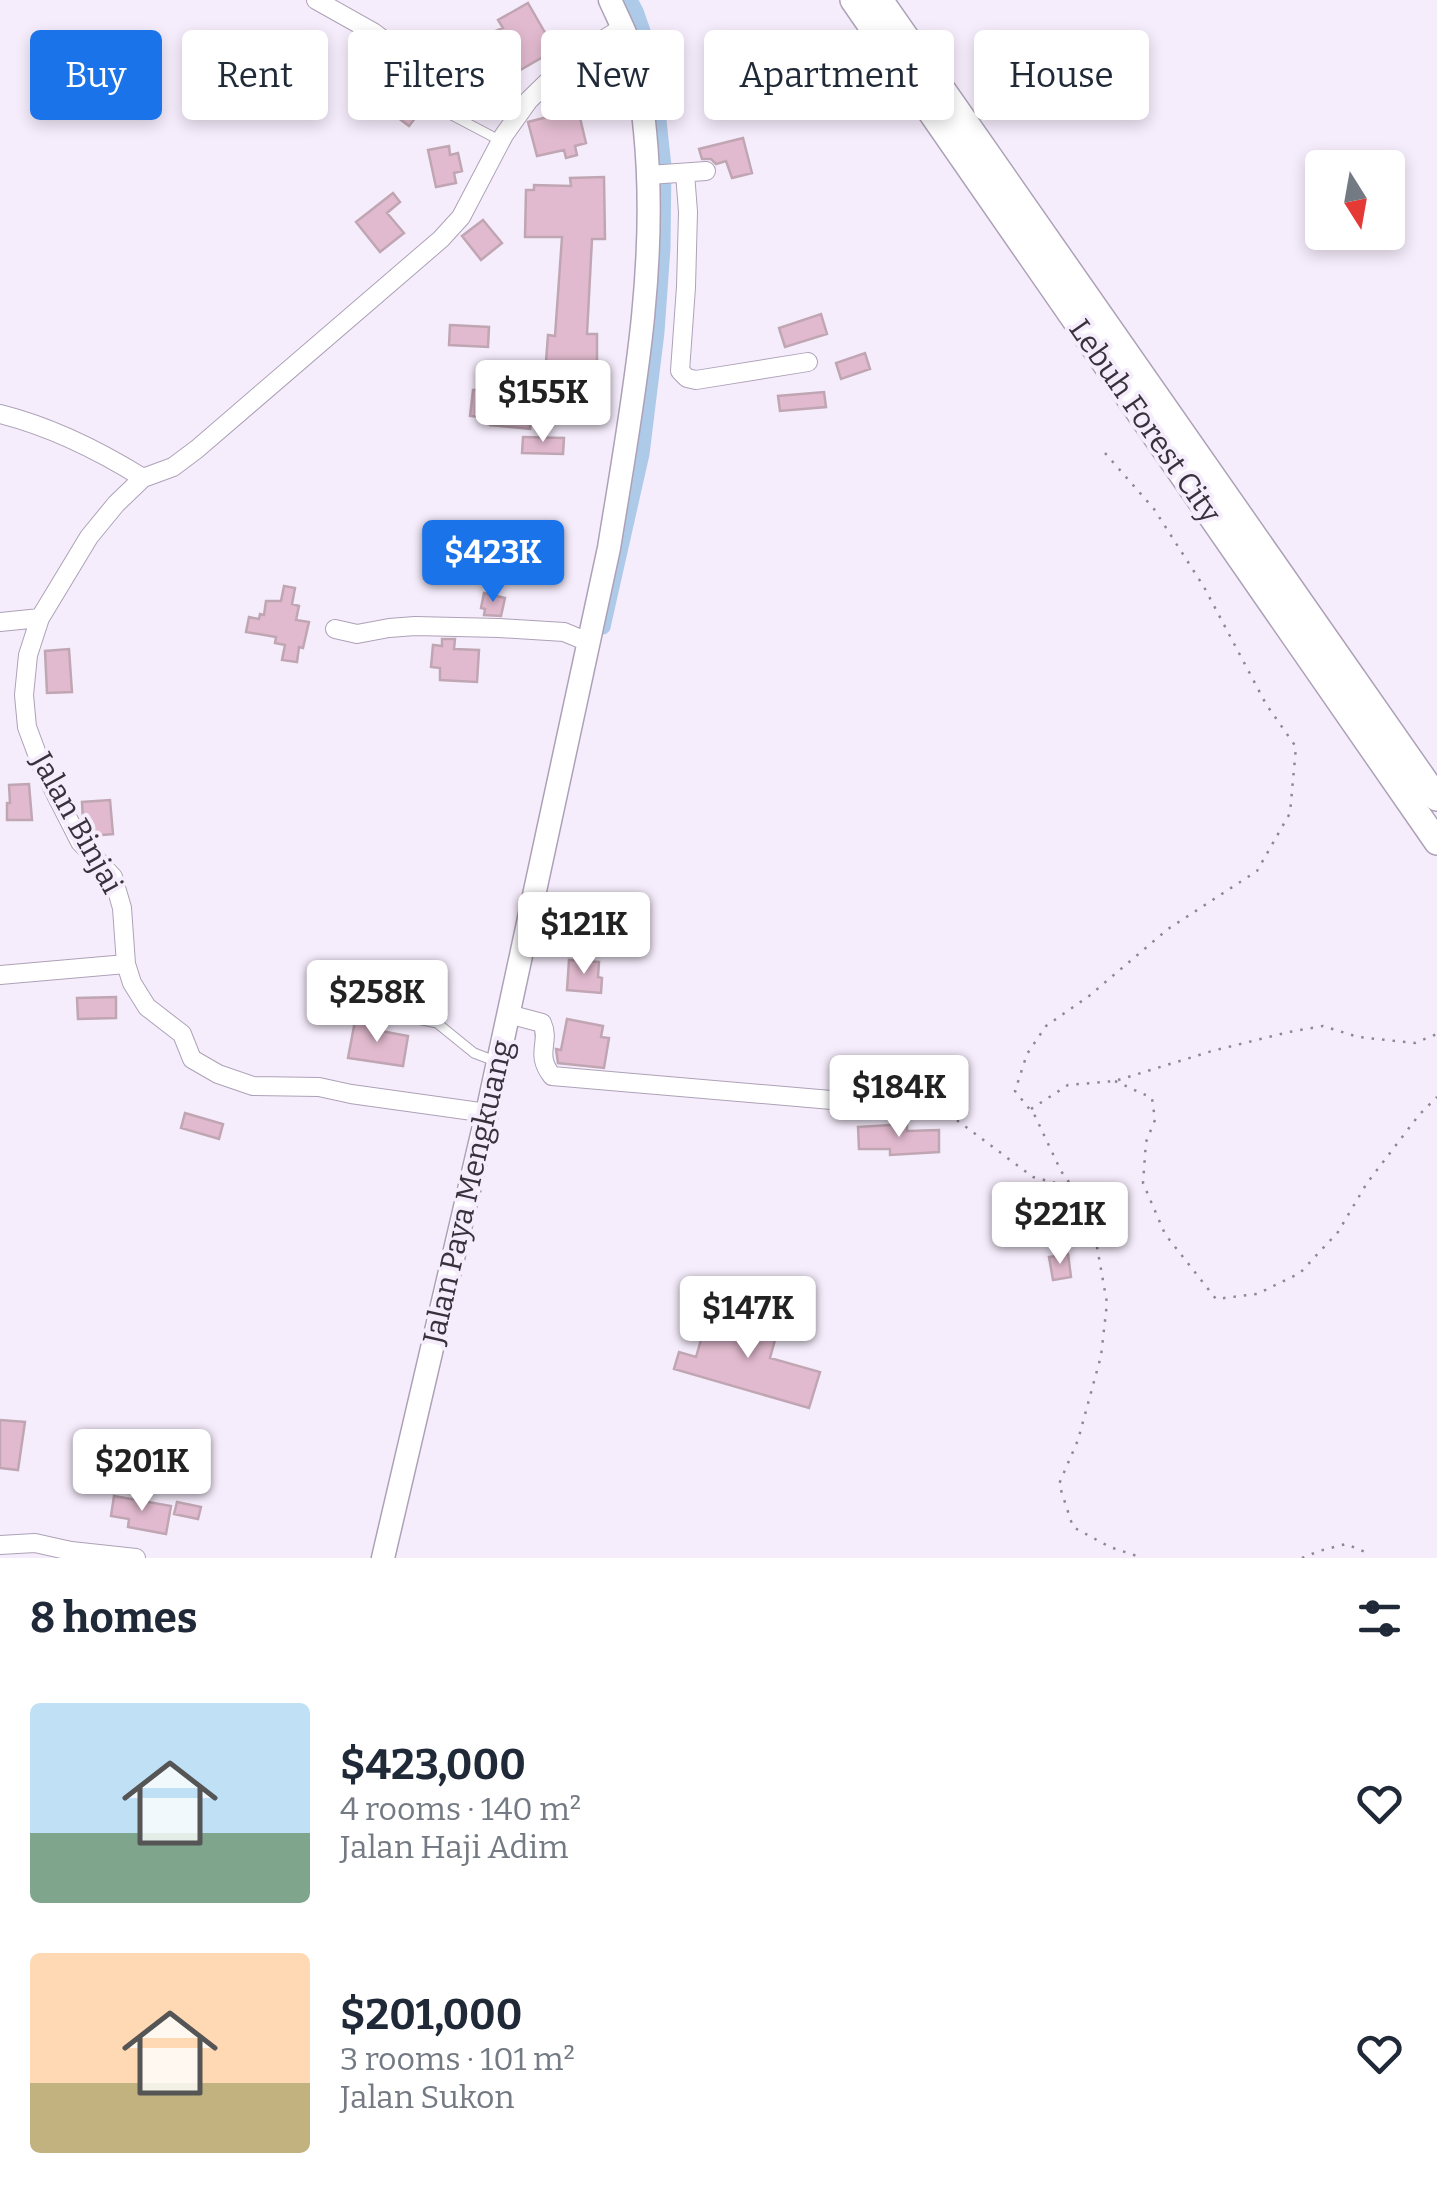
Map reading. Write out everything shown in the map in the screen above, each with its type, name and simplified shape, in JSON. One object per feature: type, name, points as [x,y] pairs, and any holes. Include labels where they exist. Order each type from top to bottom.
[{"type":"main road","name":"Lebuh Forest City","points":[[853,0],[1437,842]]},
{"type":"main road","name":"Lebuh Forest City","points":[[880,0],[1437,798]]},
{"type":"street","points":[[316,0],[369,30]]},
{"type":"street","name":"Jalan Paya Mengkuang","points":[[383,1558],[487,1113],[610,548],[640,340],[649,174],[634,57],[610,0]]},
{"type":"street","name":"Jalan Binjai","points":[[521,110],[569,61],[622,28]]},
{"type":"street","name":"Jalan Binjai","points":[[487,1113],[318,1087],[253,1086],[218,1074],[192,1059],[182,1034],[147,1006],[132,984],[126,964],[122,908],[113,877],[80,842],[40,762],[27,727],[24,695],[28,655],[40,618],[89,536],[116,504],[143,478],[172,467],[198,449],[441,239],[461,217],[514,120]]},
{"type":"street","points":[[649,174],[706,171]]},
{"type":"street","points":[[685,173],[688,212],[680,371],[686,378],[716,379],[808,362]]},
{"type":"street","points":[[0,414],[38,423],[143,478]]},
{"type":"street","points":[[0,622],[40,618]]},
{"type":"street","points":[[335,629],[357,634],[414,626],[499,628],[564,632],[588,642]]},
{"type":"street","points":[[0,975],[126,964]]},
{"type":"street","points":[[508,1014],[542,1024],[546,1037],[542,1046],[544,1066],[552,1076],[889,1105]]},
{"type":"street","points":[[0,1545],[35,1543],[136,1558]]},
{"type":"lane","points":[[461,120],[502,141]]},
{"type":"lane","points":[[385,1012],[437,1024],[474,1053],[498,1062]]},
{"type":"path","points":[[1105,454],[1154,509],[1204,586],[1266,704],[1296,747],[1290,813],[1258,870],[1168,928],[1089,996],[1046,1026],[1027,1054],[1015,1091],[1081,1199],[1097,1248],[1107,1303],[1101,1356],[1078,1440],[1059,1484],[1074,1527],[1144,1558]]},
{"type":"path","points":[[1030,1110],[1068,1085],[1115,1081],[1289,1032],[1323,1026],[1358,1037],[1415,1043],[1437,1034]]},
{"type":"path","points":[[1115,1081],[1152,1098],[1155,1120],[1146,1142],[1144,1183],[1165,1234],[1216,1299],[1257,1294],[1300,1273],[1338,1232],[1367,1182],[1437,1097]]},
{"type":"path","points":[[889,1105],[954,1118],[1033,1176],[1072,1187]]},
{"type":"path","points":[[1302,1558],[1346,1544],[1365,1552],[1366,1558]]},
{"type":"building","points":[[528,3],[544,30],[541,58],[521,70],[521,30],[498,30],[503,28],[498,20]]},
{"type":"building","points":[[580,120],[586,143],[575,146],[577,155],[566,158],[564,150],[537,156],[528,122]]},
{"type":"building","points":[[743,138],[752,173],[732,178],[726,161],[716,164],[711,159],[702,159],[699,149]]},
{"type":"building","points":[[449,146],[450,155],[458,153],[462,171],[454,173],[456,183],[436,187],[428,150]]},
{"type":"building","points":[[604,177],[605,239],[592,239],[587,334],[597,334],[597,379],[545,375],[548,335],[555,336],[562,237],[525,237],[526,190],[534,190],[534,185],[571,186],[570,178]]},
{"type":"building","points":[[393,193],[400,202],[387,213],[404,233],[380,252],[356,222]]},
{"type":"building","points":[[483,220],[502,243],[481,260],[462,236]]},
{"type":"building","points":[[821,314],[827,334],[785,347],[779,328]]},
{"type":"building","points":[[450,325],[489,327],[488,347],[449,345]]},
{"type":"building","points":[[865,353],[870,369],[841,379],[836,363]]},
{"type":"building","points":[[479,385],[521,389],[521,394],[533,396],[530,429],[490,425],[490,418],[470,416],[473,390],[478,390]]},
{"type":"building","points":[[824,392],[826,407],[780,411],[778,396]]},
{"type":"building","points":[[523,437],[564,438],[563,454],[522,453]]},
{"type":"building","points":[[284,586],[295,588],[292,604],[299,606],[296,620],[309,622],[297,662],[282,660],[285,645],[275,643],[276,637],[246,632],[249,617],[259,619],[260,614],[264,615],[266,601],[281,601]]},
{"type":"building","points":[[484,593],[505,598],[501,616],[484,615]]},
{"type":"building","points":[[442,639],[455,639],[454,649],[479,650],[477,682],[440,680],[440,668],[431,667],[433,645],[442,646]]},
{"type":"building","points":[[69,649],[72,692],[47,693],[45,651]]},
{"type":"building","points":[[29,784],[32,820],[7,820],[9,785]]},
{"type":"building","points":[[110,800],[113,834],[91,836],[83,821],[82,802]]},
{"type":"building","points":[[569,960],[599,962],[601,993],[567,990]]},
{"type":"building","points":[[116,997],[116,1018],[78,1019],[77,998]]},
{"type":"building","points":[[567,1019],[603,1026],[601,1037],[609,1038],[604,1068],[558,1063],[556,1049],[561,1050]]},
{"type":"building","points":[[355,1021],[408,1036],[403,1066],[348,1058]]},
{"type":"building","points":[[185,1113],[223,1124],[219,1139],[181,1128]]},
{"type":"building","points":[[907,1124],[907,1131],[939,1130],[939,1152],[890,1155],[890,1149],[859,1149],[858,1127]]},
{"type":"building","points":[[1068,1254],[1071,1277],[1053,1280],[1049,1257]]},
{"type":"building","points":[[710,1309],[778,1329],[770,1358],[820,1372],[809,1408],[674,1369],[679,1352],[696,1357]]},
{"type":"building","points":[[0,1420],[25,1422],[18,1470],[0,1468]]},
{"type":"building","points":[[114,1496],[171,1506],[166,1534],[128,1527],[129,1519],[111,1516]]},
{"type":"building","points":[[177,1502],[201,1507],[198,1519],[174,1514]]},
{"type":"waterway","points":[[603,627],[642,454],[663,248],[664,166],[652,57],[630,0]]}]
